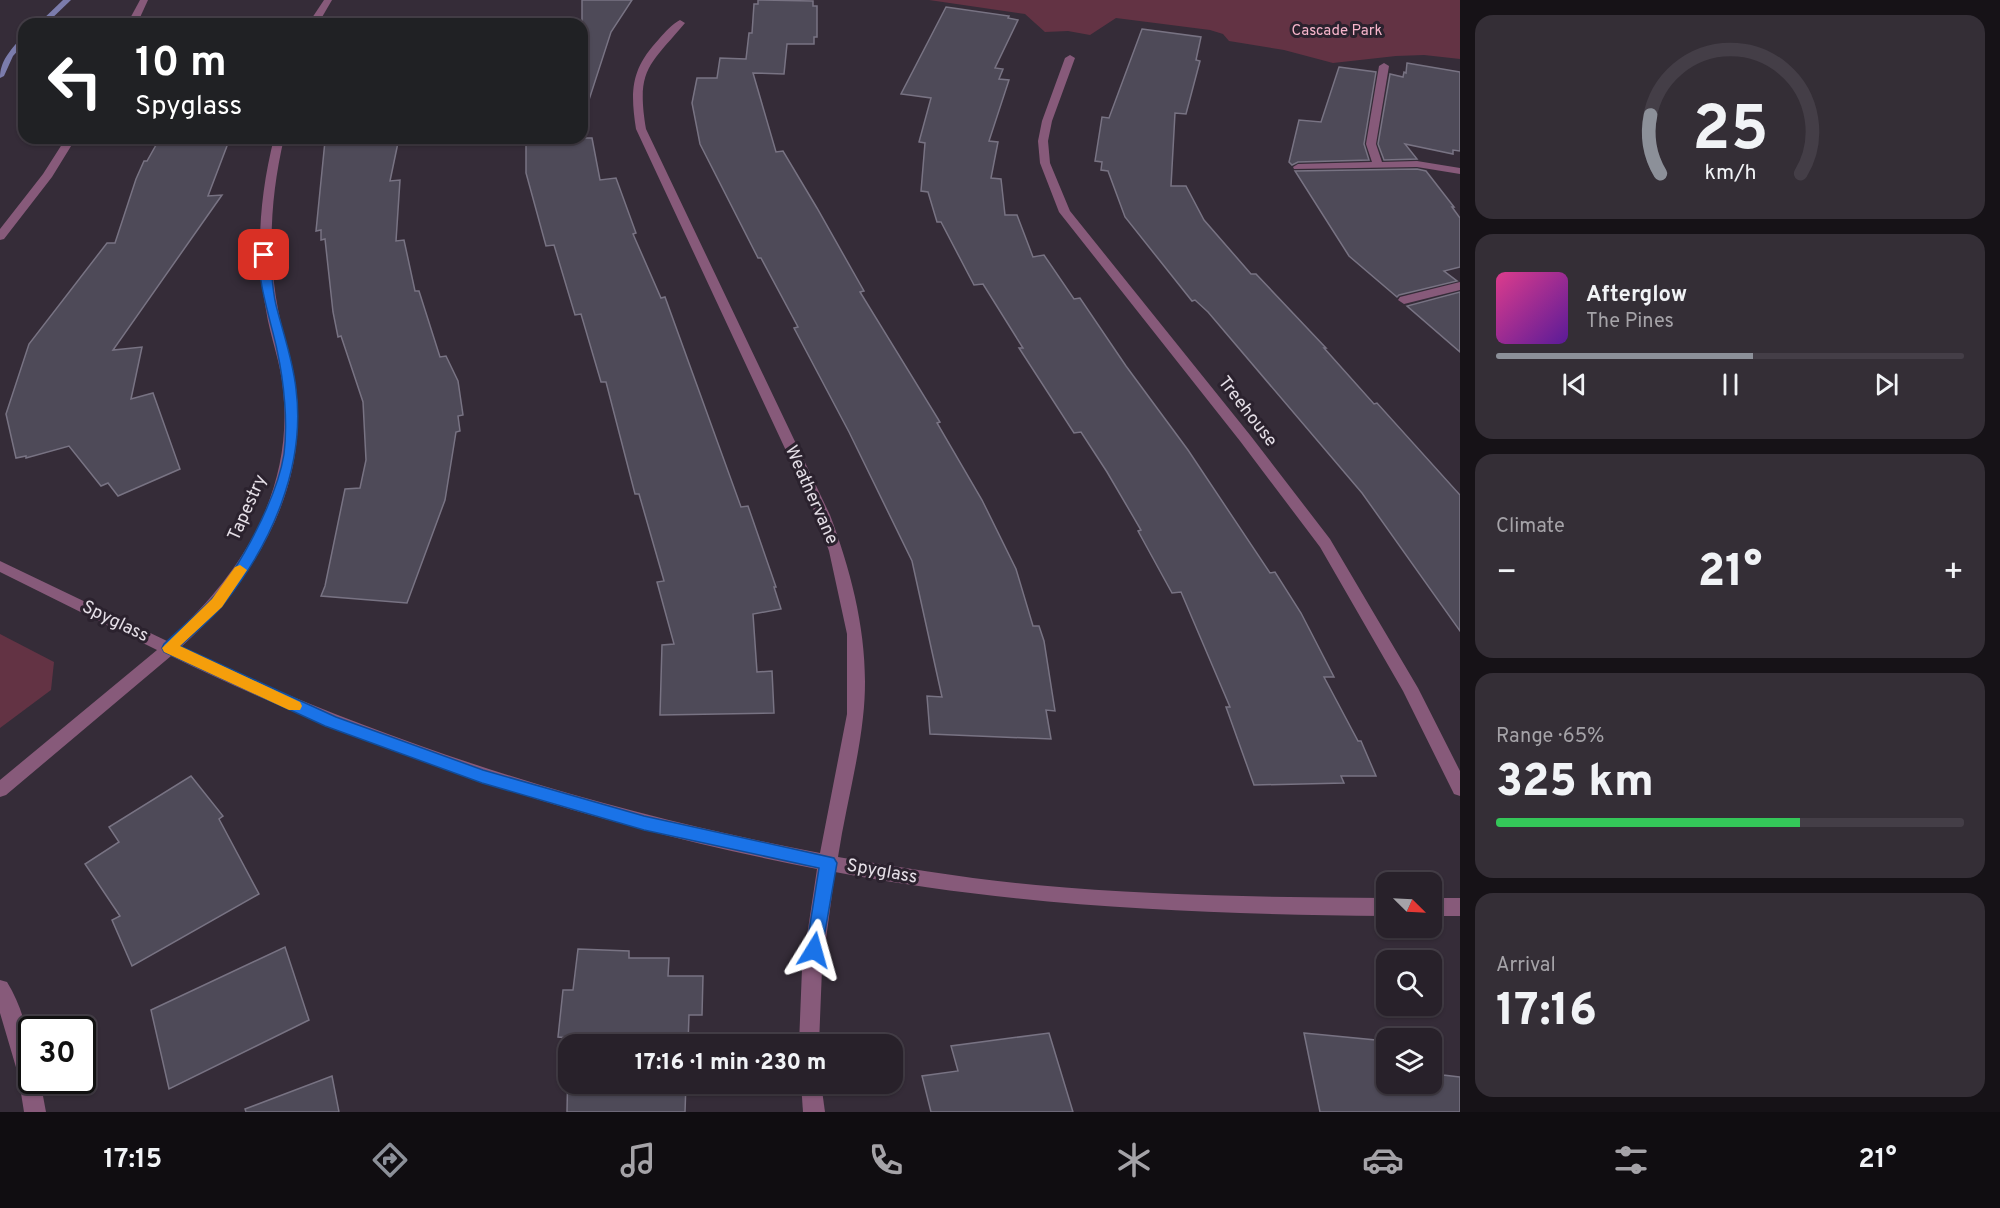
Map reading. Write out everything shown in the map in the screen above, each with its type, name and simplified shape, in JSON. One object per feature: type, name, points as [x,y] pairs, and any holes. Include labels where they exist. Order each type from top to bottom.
[{"type":"street","points":[[135,18],[144,0]]},
{"type":"street","points":[[317,18],[328,0]]},
{"type":"street","name":"Weathervane","points":[[680,23],[653,49],[640,70],[637,106],[642,129],[823,514],[836,551],[855,634],[855,714],[828,863],[812,969],[809,1034]]},
{"type":"street","name":"Treehouse","points":[[1070,58],[1047,121],[1044,141],[1045,163],[1065,212],[1245,438],[1324,543],[1410,688],[1460,789]]},
{"type":"street","points":[[1378,165],[1371,144],[1384,66]]},
{"type":"street","points":[[0,237],[48,175],[67,144]]},
{"type":"street","name":"Tapestry","points":[[0,790],[170,648],[217,603],[238,575],[277,497],[290,455],[290,391],[283,350],[270,303],[264,255],[271,174],[278,144]]},
{"type":"street","points":[[1298,167],[1417,164],[1460,171]]},
{"type":"street","points":[[1404,300],[1460,286]]},
{"type":"street","name":"Spyglass","points":[[0,566],[170,648],[330,721],[482,776],[644,823],[882,874],[1074,897],[1293,906],[1376,907]]},
{"type":"street","points":[[1442,907],[1460,907]]},
{"type":"street","points":[[0,989],[6,999],[28,1074],[35,1112]]},
{"type":"street","points":[[812,1094],[814,1112]]},
{"type":"green space","name":"Cascade Park","points":[[929,0],[1460,0],[1460,59],[1424,55],[1333,63],[1284,50],[1229,41],[1223,34],[1210,30],[1116,18],[1090,35],[1068,31],[1045,32],[1025,14]]},
{"type":"green space","points":[[0,634],[54,662],[51,690],[0,728]]},
{"type":"building","points":[[582,0],[632,0],[611,32],[588,103],[588,18],[582,18]]},
{"type":"building","points":[[758,0],[813,1],[813,6],[817,6],[817,37],[814,37],[814,44],[787,44],[784,74],[753,73],[776,152],[783,151],[817,208],[864,291],[860,292],[940,422],[937,423],[982,500],[1016,569],[1033,626],[1039,626],[1044,641],[1055,711],[1046,710],[1051,739],[930,734],[927,696],[942,697],[912,561],[849,432],[794,328],[798,327],[761,258],[758,258],[700,144],[692,103],[697,78],[717,78],[720,58],[746,59],[749,33],[752,33],[754,4],[758,4]]},
{"type":"building","points":[[946,7],[1009,16],[1008,18],[1018,20],[995,68],[1003,69],[999,79],[1009,80],[989,141],[998,142],[991,178],[1001,179],[1005,215],[1017,215],[1033,257],[1044,255],[1074,299],[1080,298],[1126,366],[1188,450],[1270,573],[1275,572],[1301,613],[1334,677],[1324,677],[1358,741],[1361,741],[1376,776],[1341,776],[1344,783],[1254,785],[1226,707],[1230,707],[1181,592],[1172,593],[1138,531],[1141,530],[1107,472],[1081,432],[1074,433],[1019,348],[1023,348],[983,284],[974,285],[941,222],[937,222],[928,192],[921,191],[925,143],[919,142],[931,98],[901,94]]},
{"type":"building","points":[[1142,29],[1201,37],[1196,60],[1200,61],[1186,114],[1175,113],[1171,186],[1186,186],[1204,220],[1251,274],[1256,274],[1326,348],[1324,348],[1374,404],[1377,403],[1460,495],[1460,631],[1362,493],[1208,312],[1195,300],[1192,301],[1125,217],[1108,171],[1101,170],[1102,162],[1095,161],[1102,117],[1109,118]]},
{"type":"building","points":[[1407,63],[1460,72],[1460,151],[1453,150],[1453,154],[1405,144],[1417,159],[1384,160],[1378,144],[1390,74],[1403,77]]},
{"type":"building","points":[[1339,67],[1376,72],[1364,144],[1369,160],[1298,162],[1292,165],[1289,162],[1299,120],[1321,122]]},
{"type":"building","points":[[588,138],[592,138],[600,180],[616,178],[636,233],[633,234],[661,298],[665,297],[741,507],[748,506],[776,587],[774,587],[781,609],[753,614],[757,672],[772,671],[774,713],[660,715],[662,645],[674,644],[657,582],[664,581],[639,494],[635,494],[606,382],[601,382],[581,314],[575,315],[554,245],[546,246],[526,173],[526,144],[588,144]]},
{"type":"building","points":[[157,144],[228,144],[208,196],[222,195],[113,350],[142,347],[131,399],[153,393],[180,469],[118,496],[108,483],[101,486],[69,446],[26,458],[26,456],[16,458],[6,414],[29,344],[107,243],[115,243],[136,179],[144,161],[147,161]]},
{"type":"building","points":[[325,144],[398,144],[390,181],[400,180],[396,241],[404,240],[415,291],[419,291],[440,357],[446,356],[458,381],[463,415],[458,416],[460,431],[456,432],[445,500],[407,603],[321,596],[345,489],[360,488],[366,460],[363,402],[341,336],[338,337],[325,239],[321,240],[321,230],[316,231]]},
{"type":"building","points":[[1417,169],[1426,171],[1460,218],[1460,267],[1444,271],[1457,281],[1397,297],[1349,256],[1295,171]]},
{"type":"building","points":[[1460,292],[1460,352],[1407,306]]},
{"type":"building","points":[[191,776],[223,816],[219,819],[259,894],[132,966],[112,920],[120,916],[85,864],[119,842],[109,827]]},
{"type":"building","points":[[285,947],[309,1020],[169,1089],[151,1010]]},
{"type":"building","points":[[578,949],[629,951],[629,958],[669,958],[668,976],[703,976],[702,1015],[689,1015],[688,1034],[558,1034],[563,990],[573,990]]},
{"type":"building","points":[[1049,1033],[1073,1112],[931,1112],[922,1076],[958,1071],[951,1046]]},
{"type":"building","points":[[1304,1033],[1376,1040],[1376,1094],[1442,1094],[1442,1071],[1443,1075],[1460,1077],[1460,1112],[1320,1112]]},
{"type":"building","points":[[332,1076],[339,1112],[246,1112],[245,1109]]},
{"type":"building","points":[[567,1094],[686,1094],[685,1112],[567,1112]]},
{"type":"waterway","points":[[48,18],[67,0]]},
{"type":"waterway","points":[[0,76],[10,55],[18,46]]},
{"type":"slow traffic","points":[[240,570],[217,603],[170,648],[295,706]]},
{"type":"route","points":[[264,255],[270,303],[283,350],[290,391],[292,424],[290,455],[277,497],[238,575],[217,603],[170,648],[330,721],[482,776],[644,823],[828,863],[814,950]]}]
